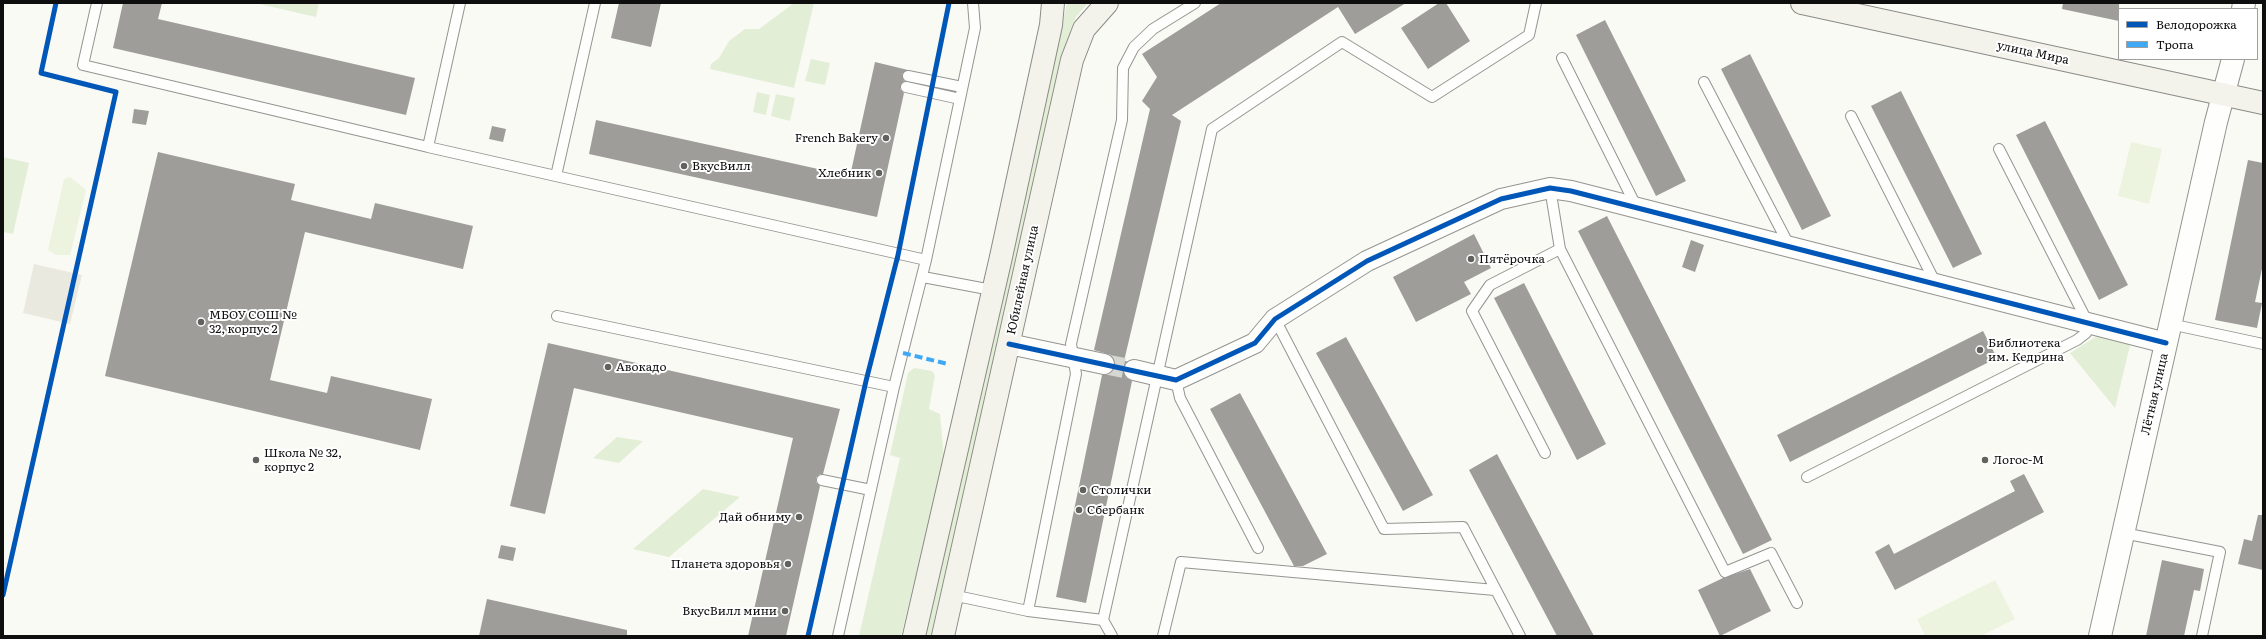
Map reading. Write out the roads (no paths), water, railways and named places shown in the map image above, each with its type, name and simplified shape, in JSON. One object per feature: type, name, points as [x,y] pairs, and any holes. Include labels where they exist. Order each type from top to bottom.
[{"type":"main road","points":[[914,636],[1025,148],[1051,25],[1053,3]]},
{"type":"main road","name":"Юбилейная улица","points":[[943,636],[1072,60],[1084,29],[1107,3]]},
{"type":"main road","name":"улица Мира","points":[[1802,3],[2263,103]]},
{"type":"street","name":"Лётная улица","points":[[2100,636],[2232,60]]},
{"type":"street","points":[[1134,370],[1176,380],[1255,343],[1275,319],[1367,261],[1501,199],[1550,188],[1571,191],[2088,323],[2168,334]]},
{"type":"street","points":[[1009,344],[1104,364]]},
{"type":"lane","points":[[97,3],[83,65],[428,147],[926,260]]},
{"type":"lane","points":[[428,147],[460,3]]},
{"type":"lane","points":[[556,176],[595,3]]},
{"type":"lane","points":[[838,636],[894,387],[926,260],[976,28],[973,3]]},
{"type":"lane","points":[[1028,611],[1076,374],[1071,344],[1122,120],[1123,68],[1134,47],[1153,29],[1195,3]]},
{"type":"lane","points":[[1112,636],[1103,620],[1212,129],[1342,42],[1432,97],[1529,35],[1536,3]]},
{"type":"lane","points":[[1562,58],[1637,208]]},
{"type":"lane","points":[[908,76],[962,88]]},
{"type":"lane","points":[[1704,82],[1790,247]]},
{"type":"lane","points":[[906,87],[960,99]]},
{"type":"lane","points":[[1851,116],[1936,284]]},
{"type":"lane","points":[[1807,477],[2077,340],[2086,333],[2088,323],[2000,149]]},
{"type":"lane","points":[[1550,188],[1560,249],[1725,572],[1771,553],[1797,603]]},
{"type":"lane","points":[[1545,453],[1472,310],[1490,285],[1560,249]]},
{"type":"lane","points":[[922,276],[992,290]]},
{"type":"lane","points":[[557,316],[894,387]]},
{"type":"lane","points":[[1275,319],[1384,529],[1462,527],[1520,636]]},
{"type":"lane","points":[[2168,334],[2263,344]]},
{"type":"lane","points":[[1176,380],[1180,398],[1258,548]]},
{"type":"lane","points":[[822,480],[871,490]]},
{"type":"lane","points":[[2123,533],[2220,552],[2202,636]]},
{"type":"lane","points":[[1163,636],[1181,562],[1496,590]]},
{"type":"lane","points":[[952,594],[1028,611],[1103,620]]},
{"type":"tunnel","points":[[1104,364],[1134,370]]},
{"type":"place","name":"French Bakery","points":[[886,138]]},
{"type":"place","name":"ВкусВилл","points":[[684,166]]},
{"type":"place","name":"Хлебник","points":[[879,173]]},
{"type":"place","name":"Пятёрочка","points":[[1471,259]]},
{"type":"place","name":"МБОУ СОШ № 32, корпус 2","points":[[201,322]]},
{"type":"place","name":"Библиотека им. Кедрина","points":[[1980,350]]},
{"type":"place","name":"Авокадо","points":[[608,367]]},
{"type":"place","name":"Школа № 32, корпус 2","points":[[256,460]]},
{"type":"place","name":"Логос-М","points":[[1985,460]]},
{"type":"place","name":"Столички","points":[[1083,490]]},
{"type":"place","name":"Сбербанк","points":[[1079,510]]},
{"type":"place","name":"Дай обниму","points":[[799,517]]},
{"type":"place","name":"Планета здоровья","points":[[788,564]]},
{"type":"place","name":"ВкусВилл мини","points":[[785,611]]}]
